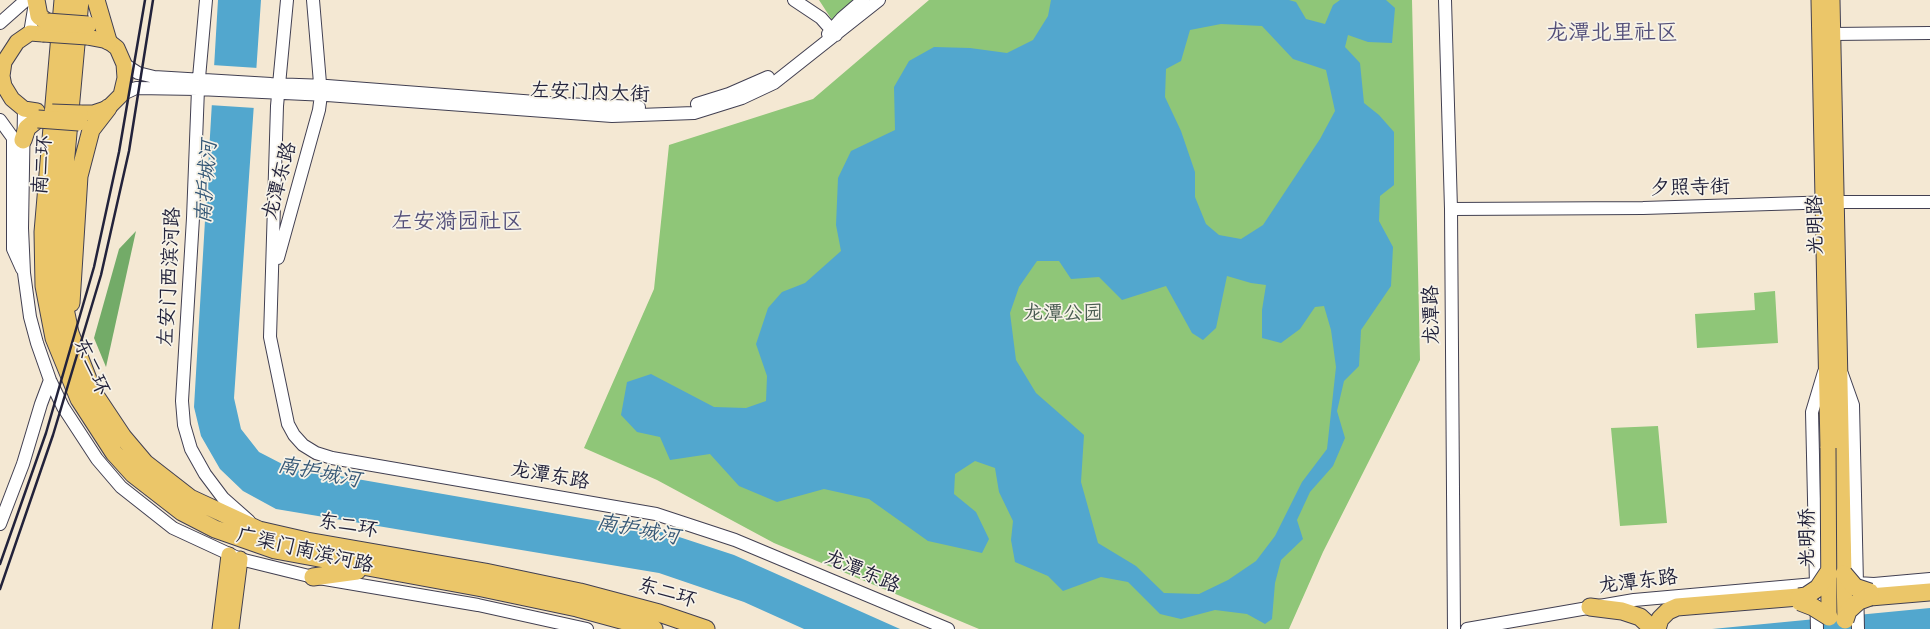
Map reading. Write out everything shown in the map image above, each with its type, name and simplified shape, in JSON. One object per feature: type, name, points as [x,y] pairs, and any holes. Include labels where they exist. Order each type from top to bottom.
[{"type":"highway","points":[[36,0],[40,30],[87,31],[94,15],[95,0]]},
{"type":"highway","name":"南二环","points":[[48,312],[42,260],[43,232],[63,0]]},
{"type":"highway","name":"南二环","points":[[70,333],[62,303],[58,260],[80,0]]},
{"type":"highway","points":[[95,0],[108,42]]},
{"type":"highway","points":[[78,176],[92,130],[108,108]]},
{"type":"highway","points":[[23,140],[33,113],[80,118],[81,129],[72,261],[70,333]]},
{"type":"highway","name":"东二环","points":[[48,312],[54,338],[79,399],[96,428],[114,453],[133,474],[182,512],[215,529],[250,542],[304,557],[482,588],[576,608],[654,629]]},
{"type":"highway","name":"东二环","points":[[70,333],[93,392],[123,437],[144,462],[190,498],[259,530],[307,541],[485,572],[580,592],[644,609],[706,629]]},
{"type":"highway","points":[[313,577],[373,569]]},
{"type":"highway","points":[[1664,629],[1668,621],[1684,612],[1799,600],[1818,588],[1836,573],[1864,592],[1930,592]]},
{"type":"highway","points":[[1864,592],[1930,588]]},
{"type":"highway","points":[[1657,629],[1660,619],[1668,611],[1677,607],[1799,600],[1813,607],[1837,623],[1859,601],[1864,592]]},
{"type":"highway","points":[[1590,607],[1622,611],[1640,617],[1648,622],[1653,629]]},
{"type":"highway","points":[[576,608],[617,629]]},
{"type":"main road","name":"光明路","points":[[1818,0],[1830,203]]},
{"type":"main road","name":"光明路","points":[[1832,0],[1830,203],[1835,449]]},
{"type":"main road","points":[[33,113],[12,99],[2,85],[2,76],[5,53],[17,42],[40,30]]},
{"type":"main road","points":[[80,118],[108,108],[121,95],[125,78],[124,64],[117,48],[87,31]]},
{"type":"main road","name":"光明桥","points":[[1835,449],[1837,623]]},
{"type":"main road","points":[[220,629],[235,557]]},
{"type":"main road","points":[[231,629],[235,557]]},
{"type":"street","points":[[0,23],[26,0]]},
{"type":"street","name":"左安门西滨河路","points":[[206,0],[182,401],[184,425],[191,449],[205,474],[223,498],[259,530]]},
{"type":"street","name":"龙潭东路","points":[[287,0],[278,89],[270,337],[288,424],[294,435],[303,445],[316,453],[332,458],[656,514],[735,540],[948,629]]},
{"type":"street","name":"龙潭东路","points":[[273,277],[319,110],[322,90],[313,0]]},
{"type":"street","points":[[794,0],[821,18],[834,32]]},
{"type":"street","name":"左安门内大街","points":[[834,32],[842,18],[863,0]]},
{"type":"street","name":"左安门内大街","points":[[202,85],[265,89],[322,90],[615,107],[681,107],[701,103],[729,94],[776,73],[879,0]]},
{"type":"street","name":"龙潭路","points":[[1445,0],[1451,209],[1454,629]]},
{"type":"street","points":[[1832,34],[1930,33]]},
{"type":"street","points":[[124,64],[145,76],[202,85]]},
{"type":"street","points":[[121,95],[136,88],[202,85]]},
{"type":"street","points":[[0,120],[13,138],[13,249],[24,273]]},
{"type":"street","name":"广渠门南滨河路","points":[[23,140],[22,228],[24,273],[30,317],[50,380],[63,407],[81,438],[100,464],[121,487],[172,528],[235,557],[313,577],[478,605],[587,629]]},
{"type":"street","name":"夕照寺街","points":[[1451,209],[1650,208],[1930,202]]},
{"type":"street","points":[[1833,366],[1812,412],[1816,590],[1823,602],[1838,605],[1850,602],[1864,592],[1930,579]]},
{"type":"street","points":[[1833,366],[1853,405],[1864,592]]},
{"type":"street","points":[[0,524],[24,464],[41,404],[50,380]]},
{"type":"street","name":"龙潭东路","points":[[1467,629],[1634,600],[1816,590],[1822,580],[1851,580],[1864,592]]},
{"type":"street","points":[[1816,590],[1837,623]]},
{"type":"green space","points":[[819,0],[854,0],[832,20]]},
{"type":"green space","name":"龙潭公园","points":[[929,0],[1412,0],[1420,360],[1323,552],[1289,629],[979,629],[774,543],[657,480],[584,448],[654,289],[669,145],[813,99]]},
{"type":"green space","points":[[136,231],[106,367],[94,338],[119,249]]},
{"type":"green space","points":[[1775,291],[1778,343],[1697,348],[1695,314],[1755,310],[1754,293]]},
{"type":"green space","points":[[1658,426],[1667,523],[1620,526],[1611,428]]},
{"type":"water","name":"南护城河","points":[[218,0],[261,0],[234,398],[241,429],[259,452],[288,467],[667,533],[734,555],[900,629],[804,629],[744,602],[659,573],[276,509],[243,491],[220,469],[201,436],[194,407]]},
{"type":"water","points":[[1051,0],[1289,0],[1296,2],[1306,19],[1325,24],[1333,5],[1340,0],[1386,0],[1395,8],[1392,43],[1368,42],[1348,35],[1345,47],[1360,63],[1364,103],[1379,115],[1394,132],[1394,185],[1380,196],[1379,221],[1393,247],[1391,286],[1361,330],[1359,366],[1344,381],[1337,411],[1345,438],[1333,466],[1310,492],[1297,520],[1303,539],[1281,560],[1275,583],[1272,619],[1265,624],[1247,614],[1215,610],[1181,619],[1160,614],[1128,582],[1101,577],[1063,591],[1048,576],[1015,562],[1011,540],[1013,521],[999,492],[995,468],[975,461],[955,474],[954,494],[976,512],[989,539],[982,553],[928,541],[869,499],[824,489],[777,502],[739,486],[710,454],[670,460],[660,437],[637,432],[621,415],[627,382],[651,374],[714,407],[746,408],[766,401],[767,376],[756,344],[768,308],[782,292],[805,283],[841,251],[836,225],[838,178],[851,151],[895,130],[894,87],[909,61],[934,47],[970,48],[1007,53],[1033,40],[1048,16]],"holes":[[[1221,24],[1262,26],[1293,59],[1326,70],[1335,111],[1320,139],[1263,225],[1241,239],[1219,235],[1206,224],[1195,197],[1195,172],[1181,131],[1165,97],[1166,69],[1181,61],[1190,30]],[[1037,261],[1059,261],[1071,279],[1099,277],[1122,300],[1166,286],[1192,333],[1203,340],[1216,328],[1227,276],[1251,283],[1266,285],[1262,310],[1262,338],[1281,343],[1300,329],[1315,307],[1324,306],[1331,330],[1336,367],[1327,449],[1302,482],[1275,536],[1256,561],[1228,580],[1199,594],[1164,593],[1136,566],[1098,543],[1081,482],[1084,435],[1036,393],[1016,360],[1010,313],[1019,287]]]},
{"type":"water","points":[[1930,608],[1930,629],[1712,629]]},
{"type":"pier","points":[[212,65],[258,68],[255,108],[209,105]]},
{"type":"railway","points":[[0,564],[46,433],[94,267],[119,152],[145,0]]},
{"type":"railway","points":[[0,589],[53,435],[101,275],[129,151],[153,0]]},
{"type":"district","name":"龙潭北里社区","points":[[1612,33]]},
{"type":"district","name":"左安漪园社区","points":[[457,222]]}]
